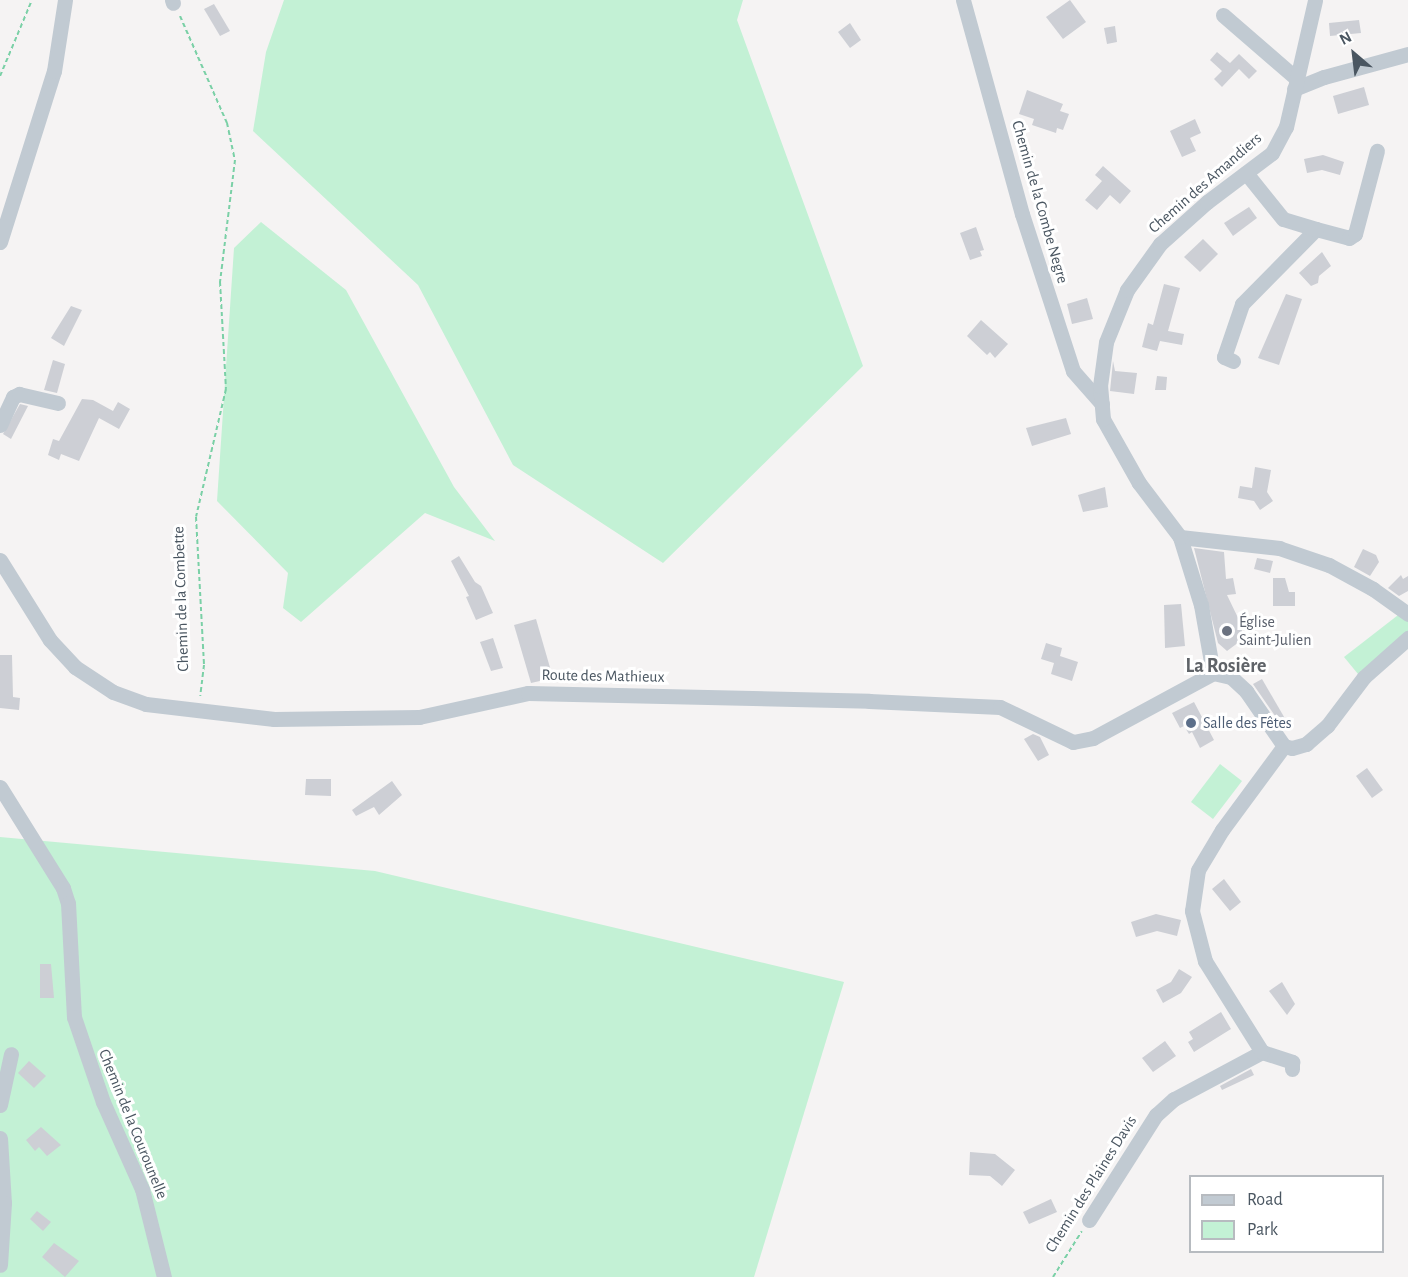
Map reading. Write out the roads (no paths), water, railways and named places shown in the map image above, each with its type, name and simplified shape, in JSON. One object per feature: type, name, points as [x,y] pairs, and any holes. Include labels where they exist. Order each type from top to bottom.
[{"type":"street","points":[[0,242],[54,70],[65,0]]},
{"type":"street","name":"Chemin de la Combe Negre","points":[[963,0],[1022,214],[1073,371],[1102,404]]},
{"type":"street","name":"Chemin des Amandiers","points":[[1213,674],[1201,604],[1180,537],[1139,483],[1103,419],[1100,386],[1106,342],[1126,290],[1160,244],[1272,153],[1286,127],[1315,0]]},
{"type":"street","points":[[1222,15],[1295,84],[1408,54]]},
{"type":"street","points":[[1246,172],[1283,219],[1349,238],[1355,234],[1377,151]]},
{"type":"street","points":[[1233,362],[1224,357],[1242,304],[1316,229]]},
{"type":"street","points":[[0,425],[13,397],[19,394],[58,403]]},
{"type":"street","points":[[1180,537],[1279,548],[1329,566],[1373,589],[1408,614]]},
{"type":"street","name":"Route des Mathieux","points":[[0,560],[50,640],[75,667],[113,692],[146,704],[274,719],[419,717],[528,693],[978,704],[1012,712],[1073,742],[1103,733],[1213,674]]},
{"type":"street","points":[[1213,674],[1231,677],[1246,691],[1284,746],[1293,748],[1306,744],[1327,726],[1364,677],[1408,638]]},
{"type":"street","points":[[1284,746],[1222,830],[1198,870],[1192,911],[1205,961],[1262,1052],[1292,1062],[1292,1069]]},
{"type":"street","name":"Chemin de la Courounelle","points":[[0,787],[63,888],[68,903],[74,1017],[103,1102],[142,1189],[164,1277]]},
{"type":"street","name":"Chemin des Plaines Davis","points":[[1089,1220],[1156,1115],[1174,1099],[1262,1052]]},
{"type":"street","points":[[0,1105],[11,1054]]},
{"type":"street","points":[[0,1138],[4,1203],[0,1265]]},
{"type":"place","name":"Église Saint-Julien","points":[[1227,631]]},
{"type":"place","name":"Salle des Fêtes","points":[[1191,723]]},
{"type":"district","name":"La Rosière","points":[[1226,666]]}]
